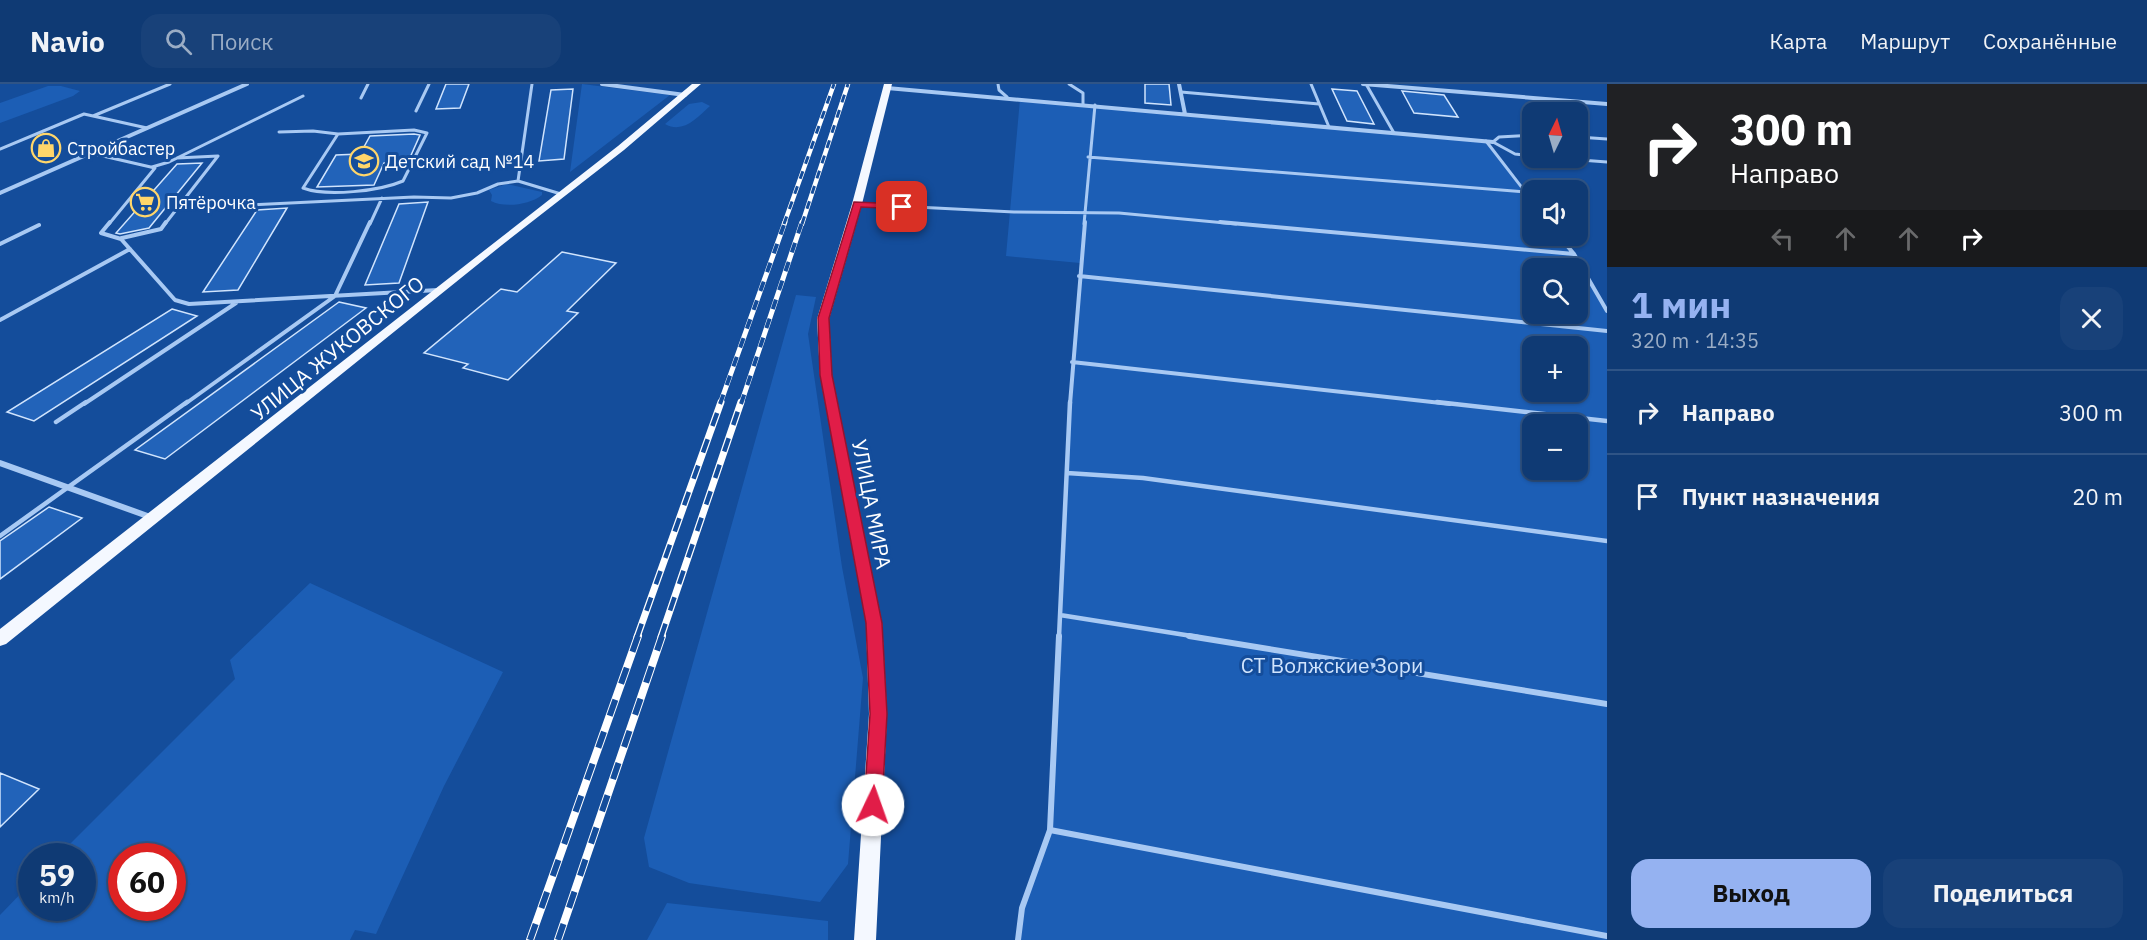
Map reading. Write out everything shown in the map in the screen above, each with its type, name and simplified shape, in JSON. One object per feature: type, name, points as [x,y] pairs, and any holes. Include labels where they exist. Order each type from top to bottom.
[{"type":"main road","name":"УЛИЦА ЖУКОВСКОГО","points":[[0,639],[686,95],[696,84]]},
{"type":"main road","name":"УЛИЦА МИРА","points":[[865,940],[878,714],[874,623],[826,375],[823,318],[857,204],[887,86]]},
{"type":"street","points":[[0,193],[248,84]]},
{"type":"street","points":[[602,84],[686,95]]},
{"type":"street","points":[[1179,84],[1185,114]]},
{"type":"street","points":[[1364,84],[1607,104]]},
{"type":"street","points":[[887,86],[1493,142]]},
{"type":"street","points":[[0,463],[154,519]]},
{"type":"lane","points":[[93,116],[171,84]]},
{"type":"lane","points":[[361,98],[368,84]]},
{"type":"lane","points":[[416,111],[429,84]]},
{"type":"lane","points":[[518,181],[532,84]]},
{"type":"lane","points":[[998,84],[999,90],[1007,97]]},
{"type":"lane","points":[[1069,84],[1083,93],[1083,104]]},
{"type":"lane","points":[[1311,84],[1329,127]]},
{"type":"lane","points":[[1364,84],[1394,133]]},
{"type":"lane","points":[[1181,92],[1319,104]]},
{"type":"lane","points":[[90,153],[152,167],[177,158],[303,96]]},
{"type":"lane","points":[[1018,940],[1022,908],[1050,830],[1072,362],[1088,157],[1095,105]]},
{"type":"lane","points":[[0,149],[84,114],[147,128]]},
{"type":"lane","points":[[279,132],[313,130],[338,134],[414,130],[428,133],[403,181],[398,184],[384,187],[308,191],[303,188],[338,134]]},
{"type":"lane","points":[[1522,136],[1499,137],[1493,142],[1515,154],[1522,155]]},
{"type":"lane","points":[[1588,138],[1607,139]]},
{"type":"lane","points":[[1486,141],[1522,187]]},
{"type":"lane","points":[[152,167],[155,168],[100,233],[122,238],[161,229],[218,156],[177,158]]},
{"type":"lane","points":[[1088,157],[1522,192]]},
{"type":"lane","points":[[1588,161],[1607,162]]},
{"type":"lane","points":[[247,205],[382,198],[442,196],[451,198],[477,193],[498,184],[518,181],[561,194]]},
{"type":"lane","points":[[300,202],[308,191]]},
{"type":"lane","points":[[0,536],[334,296],[382,198]]},
{"type":"lane","points":[[857,204],[1014,212],[1119,213],[1574,254]]},
{"type":"lane","points":[[0,244],[39,225]]},
{"type":"lane","points":[[122,238],[175,300],[189,304],[441,290]]},
{"type":"lane","points":[[1567,246],[1607,311]]},
{"type":"lane","points":[[0,320],[130,249]]},
{"type":"lane","points":[[1079,276],[1607,331]]},
{"type":"lane","points":[[56,422],[238,301]]},
{"type":"lane","points":[[1072,362],[1607,421]]},
{"type":"lane","points":[[1067,473],[1143,478],[1607,540]]},
{"type":"lane","points":[[1060,615],[1607,704]]},
{"type":"lane","points":[[1050,830],[1607,936]]},
{"type":"green space","points":[[582,84],[670,95],[570,172]]},
{"type":"green space","points":[[48,86],[61,86],[80,91],[73,96],[0,123],[0,103]]},
{"type":"green space","name":"СТ Волжские Зори","points":[[1020,99],[1486,141],[1522,188],[1522,246],[1567,246],[1574,254],[1576,258],[1522,258],[1522,324],[1588,324],[1588,278],[1607,311],[1607,940],[1018,940],[1022,908],[1050,830],[1072,362],[1080,263],[1006,256]]},
{"type":"green space","points":[[702,102],[710,106],[684,126],[672,127],[665,124],[689,104]]},
{"type":"green space","points":[[507,184],[542,192],[542,195],[531,201],[517,204],[491,201],[492,195],[489,190]]},
{"type":"green space","points":[[796,295],[816,297],[808,334],[842,567],[863,678],[848,864],[820,902],[689,883],[649,867],[644,838]]},
{"type":"green space","points":[[310,583],[503,672],[444,786],[376,934],[355,930],[350,940],[0,940],[0,915],[18,896],[18,921],[96,921],[96,843],[71,843],[235,679],[230,660]]},
{"type":"green space","points":[[667,903],[828,921],[828,940],[647,940]]},
{"type":"building","points":[[446,84],[469,84],[460,108],[436,109]]},
{"type":"building","points":[[1145,84],[1169,84],[1171,105],[1145,103]]},
{"type":"building","points":[[573,89],[564,159],[539,161],[551,90]]},
{"type":"building","points":[[1332,89],[1357,91],[1374,124],[1347,121]]},
{"type":"building","points":[[1402,91],[1444,95],[1458,117],[1414,113]]},
{"type":"building","points":[[420,135],[408,162],[384,163],[374,185],[317,187],[336,155],[360,154],[370,136]]},
{"type":"building","points":[[202,163],[149,228],[116,233],[177,164]]},
{"type":"building","points":[[428,202],[399,283],[365,285],[399,204]]},
{"type":"building","points":[[287,208],[238,290],[203,292],[257,210]]},
{"type":"building","points":[[562,252],[616,263],[567,311],[578,313],[508,380],[463,368],[468,364],[424,353],[501,289],[517,292]]},
{"type":"building","points":[[339,302],[366,308],[165,459],[135,450]]},
{"type":"building","points":[[172,309],[197,316],[34,421],[7,412]]},
{"type":"building","points":[[49,507],[82,518],[0,579],[0,541]]},
{"type":"building","points":[[0,773],[39,789],[0,827]]},
{"type":"railway","points":[[784,224],[834,84]]},
{"type":"railway","points":[[802,224],[848,84]]},
{"type":"railway","points":[[720,404],[785,222]]},
{"type":"railway","points":[[741,404],[802,222]]},
{"type":"railway","points":[[637,637],[721,402]]},
{"type":"railway","points":[[661,637],[741,402]]},
{"type":"railway","points":[[530,940],[638,636]]},
{"type":"railway","points":[[558,940],[662,636]]},
{"type":"place","name":"Стройбастер","points":[[46,148]]},
{"type":"place","name":"Детский сад №14","points":[[364,161]]},
{"type":"place","name":"Пятёрочка","points":[[145,202]]},
{"type":"route","points":[[873,805],[878,714],[874,623],[826,375],[823,318],[857,204],[902,207]]}]
